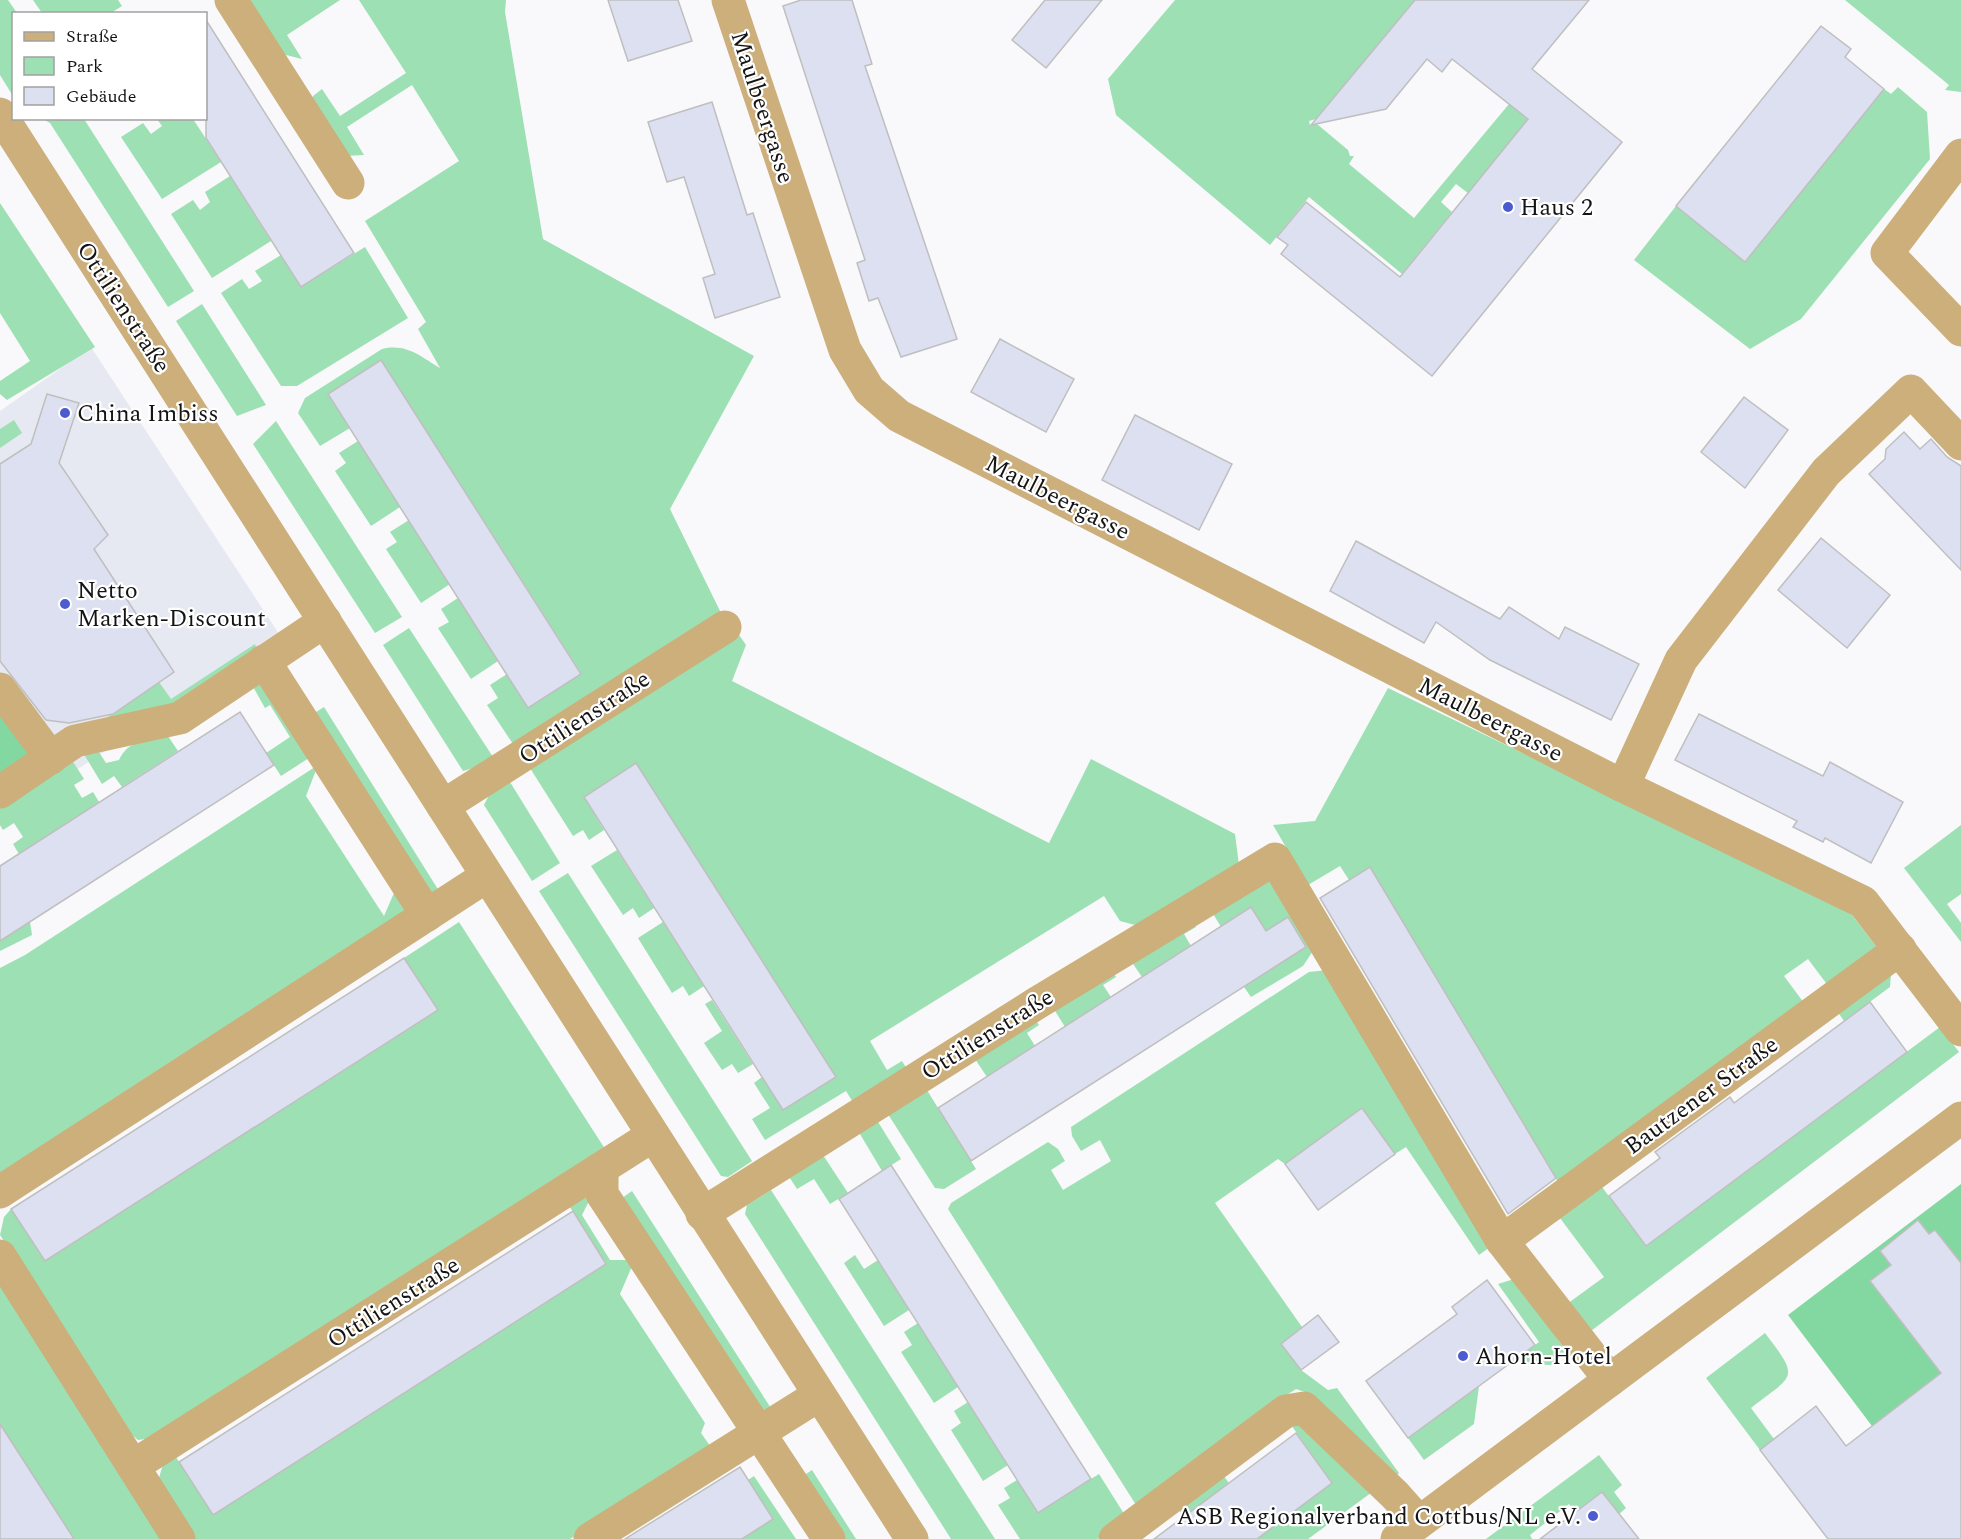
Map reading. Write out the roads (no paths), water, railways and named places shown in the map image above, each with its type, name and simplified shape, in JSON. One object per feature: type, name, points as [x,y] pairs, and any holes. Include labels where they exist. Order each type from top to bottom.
[{"type":"street","points":[[231,0],[348,183]]},
{"type":"street","name":"Maulbeergasse","points":[[728,0],[845,350],[869,390],[899,416],[1623,786],[1863,903],[1961,1030]]},
{"type":"street","name":"Ottilienstraße","points":[[1,118],[912,1539]]},
{"type":"street","points":[[1961,155],[1887,253],[1961,330]]},
{"type":"street","points":[[1623,786],[1681,660],[1826,472],[1911,391],[1961,444]]},
{"type":"street","points":[[0,792],[75,741],[180,718],[325,621]]},
{"type":"street","name":"Ottilienstraße","points":[[443,806],[725,627]]},
{"type":"street","points":[[264,661],[427,915]]},
{"type":"street","points":[[0,689],[51,758]]},
{"type":"street","name":"Ottilienstraße","points":[[702,1214],[1037,1003],[1275,859],[1502,1241]]},
{"type":"street","points":[[0,1192],[487,876]]},
{"type":"street","name":"Bautzener Straße","points":[[1502,1241],[1900,949]]},
{"type":"street","points":[[1114,1539],[1286,1411],[1304,1408],[1395,1496],[1408,1531],[1961,1118]]},
{"type":"street","name":"Ottilienstraße","points":[[133,1466],[652,1136]]},
{"type":"street","points":[[602,1169],[602,1194],[829,1539]]},
{"type":"street","points":[[1502,1241],[1610,1380]]},
{"type":"street","points":[[0,1256],[179,1539]]},
{"type":"street","points":[[590,1539],[819,1395]]},
{"type":"place","name":"Haus 2","points":[[1508,207]]},
{"type":"place","name":"China Imbiss","points":[[65,413]]},
{"type":"place","name":"Netto Marken-Discount","points":[[65,604]]},
{"type":"place","name":"Ahorn-Hotel","points":[[1463,1356]]},
{"type":"place","name":"ASB Regionalverband Cottbus/NL e.V.","points":[[1593,1516]]}]
